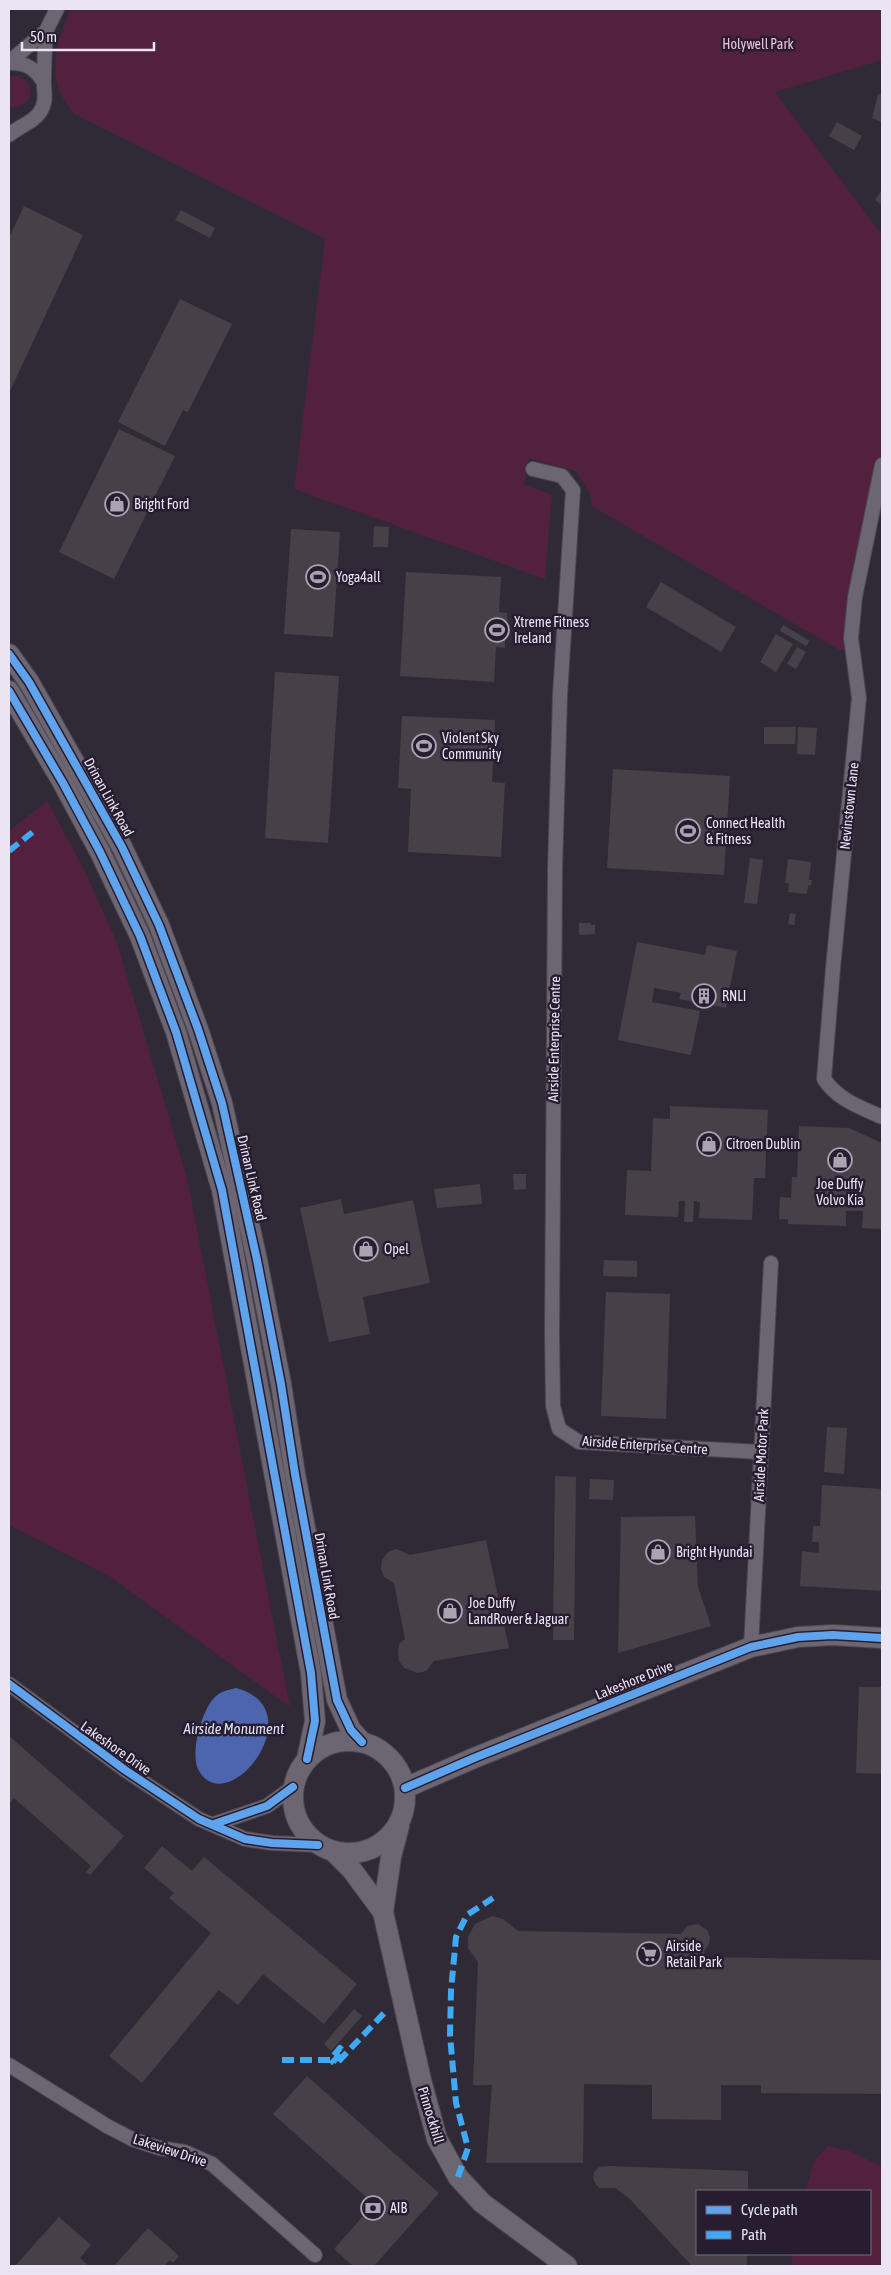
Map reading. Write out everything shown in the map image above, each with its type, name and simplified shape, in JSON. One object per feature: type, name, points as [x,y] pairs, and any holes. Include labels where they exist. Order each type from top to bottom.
[{"type":"main road","name":"Drinan Link Road","points":[[9,654],[34,690],[122,847],[159,926],[198,1029],[222,1103],[255,1251],[281,1384],[295,1474],[337,1700],[350,1730],[362,1742]]},
{"type":"main road","points":[[9,691],[63,783],[100,852],[140,936],[176,1032],[222,1190],[311,1673],[315,1721],[307,1759]]},
{"type":"main road","name":"Lakeshore Drive","points":[[405,1788],[474,1758],[752,1647],[807,1636],[833,1635],[882,1638]]},
{"type":"main road","points":[[347,1741],[362,1742],[378,1748],[391,1758],[400,1772],[405,1788],[405,1808],[399,1826],[386,1841],[369,1851],[352,1854],[326,1849],[305,1833],[296,1817],[292,1802],[293,1787],[298,1772],[307,1759],[319,1749],[332,1743],[347,1741]]},
{"type":"main road","name":"Pinnockhill","points":[[399,1826],[391,1857],[383,1912],[427,2109],[437,2139],[458,2177],[482,2203],[567,2266]]},
{"type":"main road","name":"Pinnockhill","points":[[326,1849],[352,1870],[383,1912]]},
{"type":"street","points":[[43,81],[46,31],[57,9]]},
{"type":"street","points":[[9,62],[46,31]]},
{"type":"street","points":[[9,62],[19,62],[28,65],[38,72],[46,92],[45,103],[40,113],[32,120],[15,125],[9,135]]},
{"type":"street","name":"Nevinstown Lane","points":[[882,465],[856,598],[851,638],[859,698],[824,1080],[831,1090],[842,1099],[882,1117]]},
{"type":"street","name":"Airside Enterprise Centre","points":[[533,469],[562,476],[573,490],[560,695],[555,870],[552,1334],[554,1406],[559,1429],[579,1442],[761,1452]]},
{"type":"street","name":"Airside Motor Park","points":[[752,1647],[771,1264]]},
{"type":"street","name":"Lakeshore Drive","points":[[9,1684],[72,1732],[185,1811],[214,1824],[232,1835],[257,1842],[326,1849]]},
{"type":"street","points":[[214,1824],[267,1806],[293,1787]]},
{"type":"street","name":"Lakeview Drive","points":[[9,2065],[107,2126],[132,2139],[159,2148],[185,2152],[212,2164],[315,2256]]},
{"type":"green space","name":"Holywell Park","points":[[71,9],[882,9],[882,60],[775,92],[882,235],[882,465],[852,645],[841,651],[592,506],[590,494],[576,471],[529,458],[524,484],[552,495],[545,579],[294,489],[325,239],[74,114],[59,91],[55,68],[57,47]]},
{"type":"green space","points":[[17,76],[28,83],[30,96],[22,106],[9,107],[9,77]]},
{"type":"green space","points":[[47,801],[85,871],[117,943],[187,1178],[290,1707],[109,1576],[9,1525],[9,831]]},
{"type":"green space","points":[[827,2146],[850,2151],[882,2167],[882,2266],[791,2266],[793,2255],[871,2255],[871,2190],[806,2190],[813,2163]]},
{"type":"water","name":"Airside Monument","points":[[236,1688],[258,1700],[268,1717],[267,1737],[258,1757],[243,1773],[227,1782],[211,1782],[198,1769],[195,1752],[196,1742],[210,1703],[222,1692]]},
{"type":"building","points":[[878,94],[882,95],[882,122],[872,118]]},
{"type":"building","points":[[837,122],[862,136],[854,150],[829,136]]},
{"type":"building","points":[[882,190],[882,205],[875,200]]},
{"type":"building","points":[[24,206],[83,235],[9,393],[9,238]]},
{"type":"building","points":[[181,210],[215,228],[210,238],[175,220]]},
{"type":"building","points":[[180,299],[232,324],[188,412],[183,410],[165,446],[118,422]]},
{"type":"building","name":"Bright Ford","points":[[119,429],[175,456],[114,579],[59,552]]},
{"type":"building","points":[[374,526],[389,527],[388,547],[373,547]]},
{"type":"building","points":[[291,529],[340,532],[333,637],[284,634]]},
{"type":"building","points":[[406,572],[501,577],[499,612],[507,613],[508,637],[505,637],[505,648],[496,647],[494,682],[400,676]]},
{"type":"building","points":[[661,582],[736,627],[721,652],[646,607]]},
{"type":"building","points":[[783,625],[810,641],[806,646],[780,631]]},
{"type":"building","points":[[776,634],[793,644],[776,672],[760,662]]},
{"type":"building","points":[[797,647],[806,652],[796,669],[787,664]]},
{"type":"building","points":[[275,672],[339,676],[328,843],[265,838]]},
{"type":"building","points":[[402,716],[495,720],[492,782],[505,783],[501,857],[408,852],[411,789],[398,788]]},
{"type":"building","points":[[764,727],[796,727],[795,744],[764,744]]},
{"type":"building","points":[[798,727],[817,728],[815,755],[797,754]]},
{"type":"building","points":[[613,769],[730,776],[724,875],[607,868]]},
{"type":"building","points":[[750,858],[763,860],[757,904],[744,903]]},
{"type":"building","points":[[788,859],[811,862],[809,880],[812,880],[811,886],[808,885],[807,894],[788,892],[789,883],[785,883]]},
{"type":"building","points":[[790,913],[796,914],[794,925],[788,924]]},
{"type":"building","points":[[579,923],[595,925],[595,934],[579,935]]},
{"type":"building","name":"RNLI","points":[[637,942],[705,955],[707,945],[737,951],[726,1008],[679,999],[681,993],[654,988],[652,1002],[700,1011],[691,1055],[618,1040]]},
{"type":"building","name":"Citroen Dublin","points":[[670,1106],[768,1110],[765,1178],[754,1178],[752,1220],[699,1218],[700,1202],[694,1201],[693,1222],[684,1222],[685,1201],[679,1201],[678,1217],[625,1215],[627,1170],[651,1171],[653,1118],[670,1119]]},
{"type":"building","name":"Joe Duffy Volvo Kia","points":[[799,1126],[849,1128],[882,1143],[882,1229],[862,1228],[863,1211],[846,1211],[846,1226],[788,1224],[788,1219],[779,1219],[780,1197],[791,1198],[792,1177],[797,1177]]},
{"type":"building","points":[[513,1174],[526,1174],[526,1189],[514,1190]]},
{"type":"building","points":[[480,1184],[482,1204],[437,1208],[434,1189]]},
{"type":"building","name":"Opel","points":[[341,1199],[344,1214],[413,1200],[430,1283],[363,1297],[370,1334],[329,1342],[300,1208]]},
{"type":"building","points":[[604,1260],[637,1261],[637,1277],[603,1276]]},
{"type":"building","points":[[606,1292],[670,1294],[666,1419],[601,1416]]},
{"type":"building","points":[[827,1427],[847,1428],[844,1474],[824,1472]]},
{"type":"building","points":[[555,1476],[576,1477],[574,1640],[553,1640]]},
{"type":"building","points":[[590,1479],[614,1480],[613,1500],[589,1499]]},
{"type":"building","points":[[822,1485],[882,1489],[882,1591],[800,1586],[802,1551],[819,1553],[819,1542],[812,1542],[813,1526],[820,1526]]},
{"type":"building","name":"Bright Hyundai","points":[[695,1516],[698,1587],[711,1626],[618,1653],[621,1517]]},
{"type":"building","name":"Joe Duffy LandRover & Jaguar","points":[[486,1540],[509,1648],[434,1661],[426,1671],[418,1673],[404,1668],[399,1661],[398,1652],[399,1644],[405,1639],[394,1583],[384,1577],[381,1569],[382,1560],[388,1552],[396,1549],[410,1555]]},
{"type":"building","points":[[859,1687],[882,1687],[882,1774],[856,1773]]},
{"type":"building","points":[[9,1736],[124,1836],[90,1875],[86,1872],[91,1866],[14,1798],[9,1804]]},
{"type":"building","points":[[162,1846],[192,1871],[204,1857],[357,1984],[324,2024],[263,1974],[238,2005],[219,1990],[142,2083],[109,2056],[211,1933],[169,1898],[174,1893],[144,1868]]},
{"type":"building","points":[[492,1916],[503,1919],[518,1931],[681,1934],[687,1926],[698,1924],[707,1930],[710,1937],[709,1944],[704,1951],[705,1957],[882,1960],[882,2094],[761,2093],[761,2085],[721,2085],[721,2120],[652,2119],[652,2085],[584,2084],[583,2163],[486,2163],[492,2085],[473,2085],[478,1962],[468,1948],[468,1937],[475,1924]]},
{"type":"building","points":[[354,2009],[362,2016],[331,2051],[324,2044]]},
{"type":"building","points":[[307,2076],[439,2193],[374,2266],[353,2266],[334,2249],[374,2204],[273,2114]]},
{"type":"building","points":[[599,2167],[748,2171],[748,2190],[696,2190],[696,2255],[747,2255],[747,2266],[692,2266],[629,2198],[615,2188],[600,2188],[596,2185],[593,2178],[594,2172]]},
{"type":"building","points":[[59,2217],[91,2245],[80,2258],[89,2266],[15,2266]]},
{"type":"building","points":[[148,2228],[179,2256],[173,2263],[170,2260],[166,2264],[168,2266],[114,2266]]},
{"type":"marked path","points":[[9,851],[34,831]]},
{"type":"marked path","points":[[458,2177],[468,2148],[456,2103],[450,2035],[451,1991],[456,1937],[467,1915],[493,1898]]},
{"type":"marked path","points":[[282,2060],[330,2060],[340,2048],[343,2051],[333,2062],[336,2064],[387,2010]]},
{"type":"cycle path","points":[[9,654],[29,682],[122,847],[159,925],[198,1029],[222,1103],[257,1260],[337,1700],[351,1730],[362,1742]]},
{"type":"cycle path","points":[[9,691],[63,783],[100,852],[140,936],[176,1032],[222,1190],[311,1673],[315,1721],[307,1759]]},
{"type":"cycle path","points":[[405,1788],[474,1758],[751,1647],[798,1637],[833,1635],[882,1638]]},
{"type":"cycle path","points":[[9,1684],[125,1770],[199,1819],[245,1839],[272,1843],[318,1845]]},
{"type":"cycle path","points":[[214,1824],[267,1806],[293,1787]]},
{"type":"place","name":"Bright Ford","points":[[117,504]]},
{"type":"place","name":"Yoga4all","points":[[318,577]]},
{"type":"place","name":"Xtreme Fitness Ireland","points":[[497,630]]},
{"type":"place","name":"Violent Sky Community","points":[[424,746]]},
{"type":"place","name":"Connect Health & Fitness","points":[[688,831]]},
{"type":"place","name":"RNLI","points":[[704,996]]},
{"type":"place","name":"Citroen Dublin","points":[[709,1144]]},
{"type":"place","name":"Joe Duffy Volvo Kia","points":[[840,1160]]},
{"type":"place","name":"Opel","points":[[366,1249]]},
{"type":"place","name":"Bright Hyundai","points":[[658,1552]]},
{"type":"place","name":"Joe Duffy LandRover & Jaguar","points":[[450,1611]]},
{"type":"place","name":"Airside Retail Park","points":[[649,1954]]},
{"type":"place","name":"AIB","points":[[373,2208]]}]
